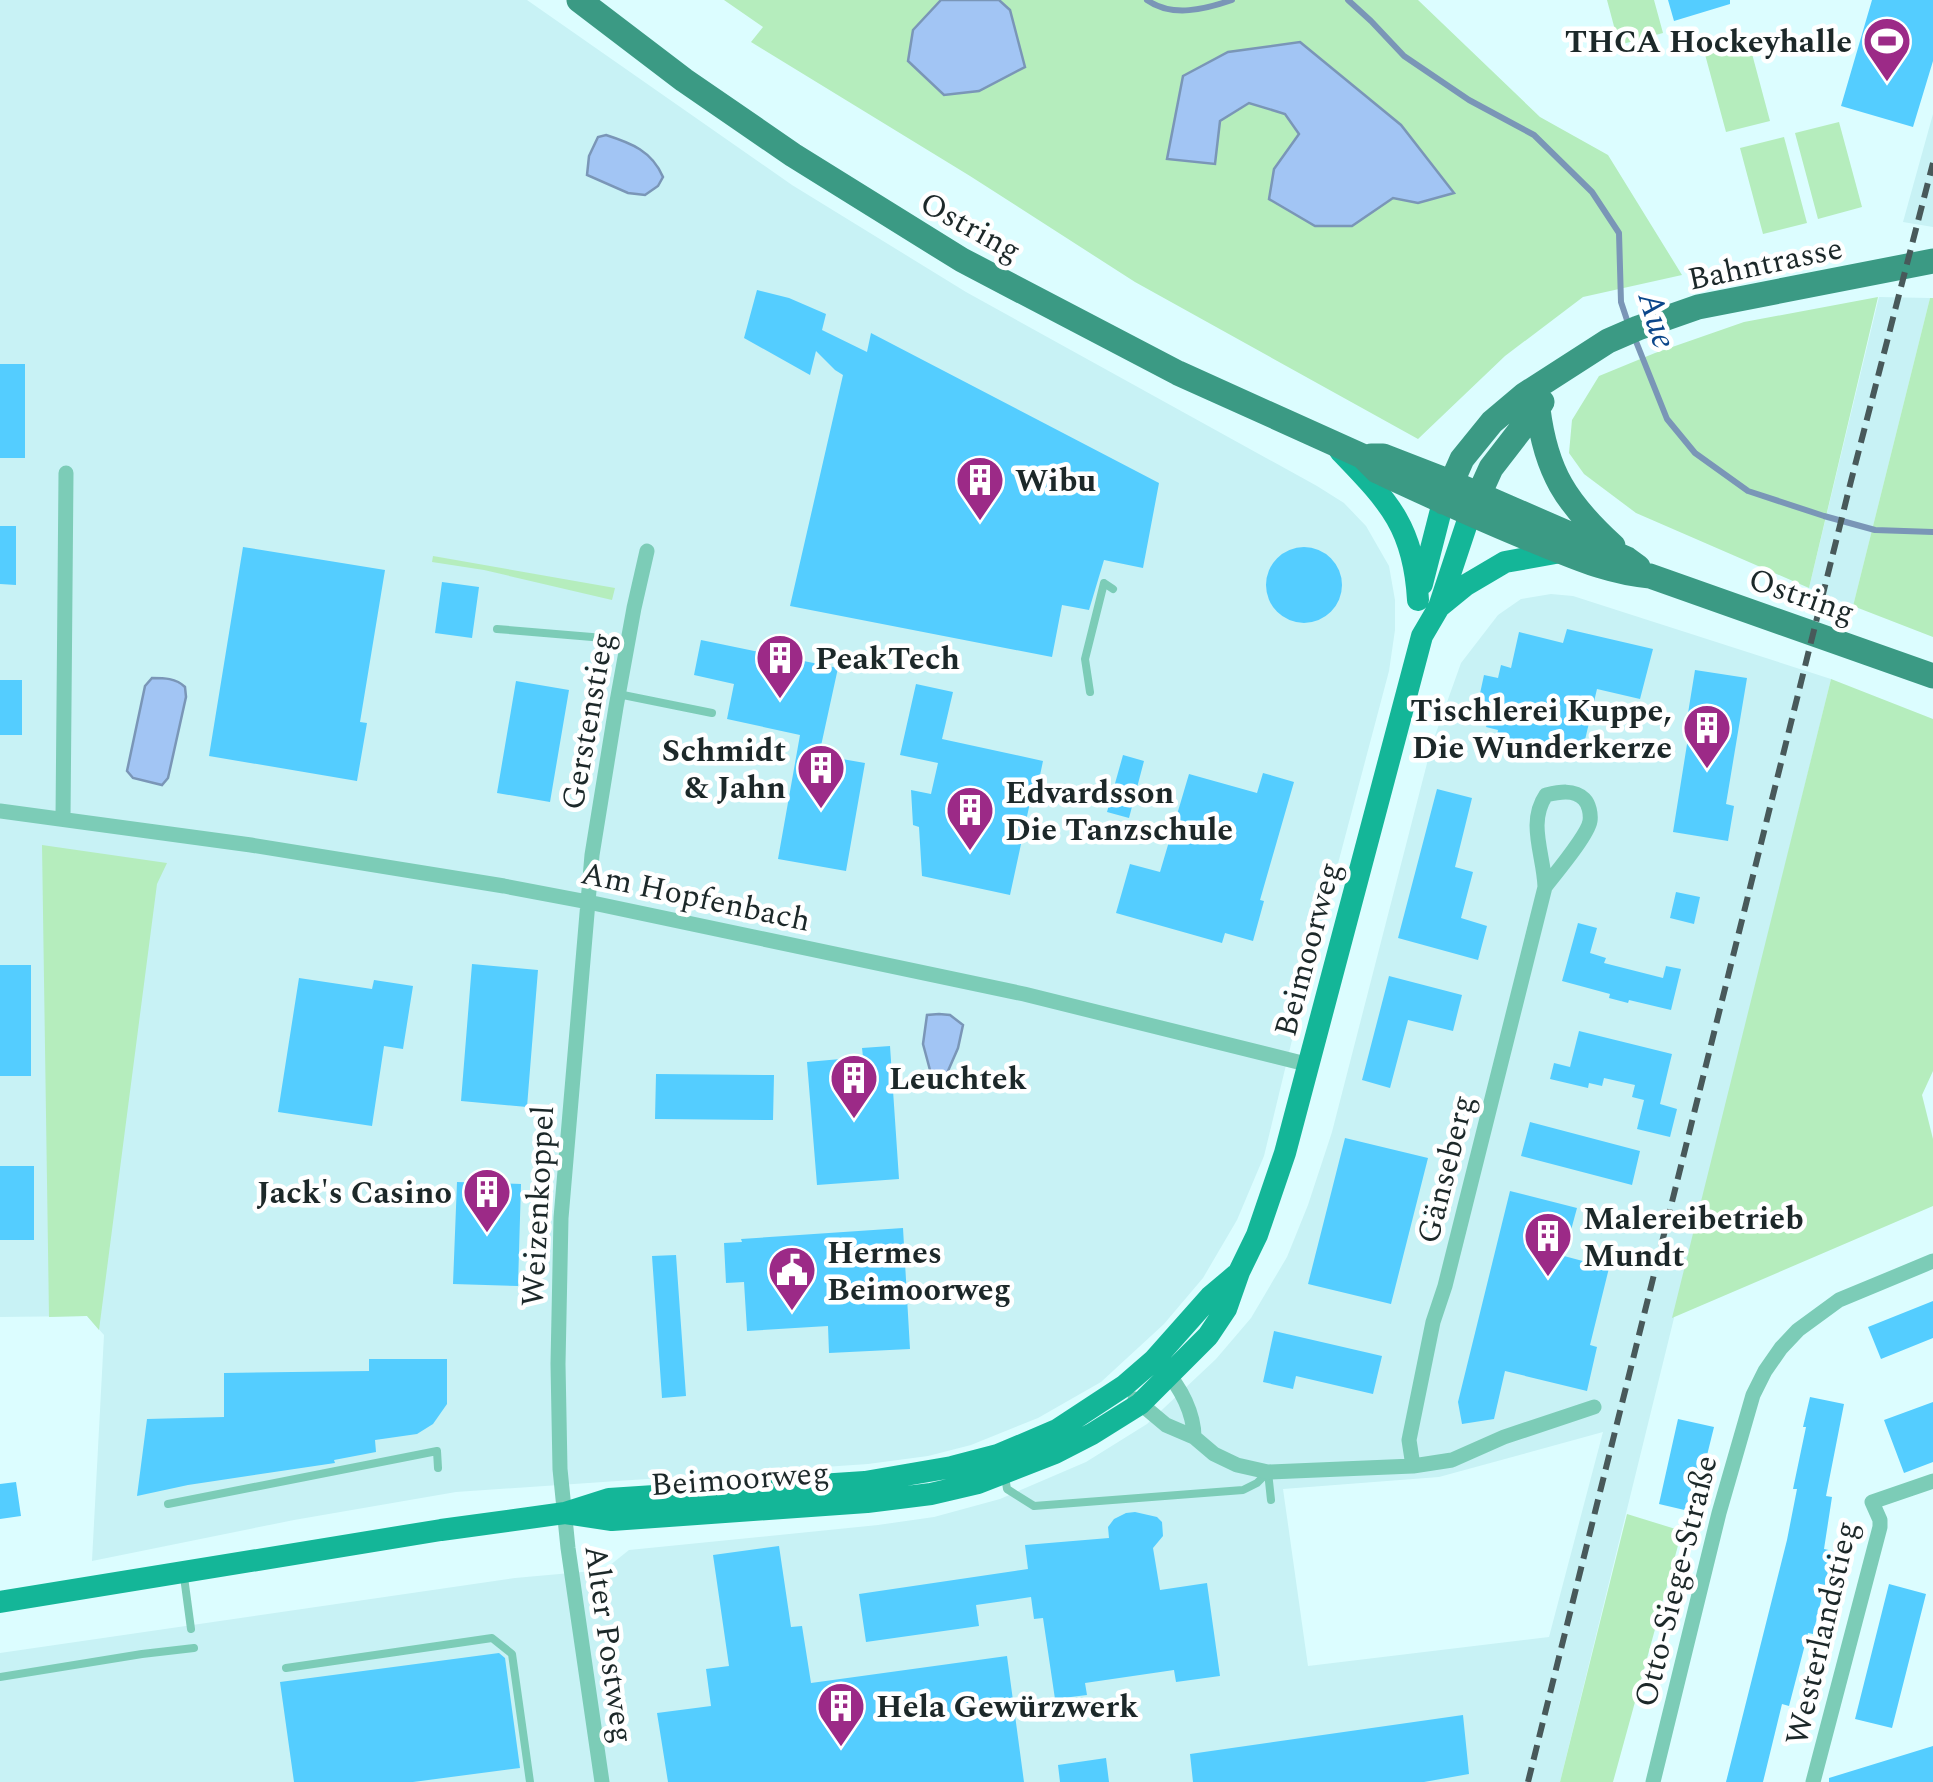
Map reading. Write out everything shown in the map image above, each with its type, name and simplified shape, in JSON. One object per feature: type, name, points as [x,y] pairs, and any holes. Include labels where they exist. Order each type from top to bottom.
[{"type":"main road","name":"Ostring","points":[[579,0],[684,80],[794,156],[962,260],[1178,373],[1362,456],[1383,456],[1561,552],[1620,573],[1650,576],[1933,676]]},
{"type":"main road","name":"Bahntrasse","points":[[1446,492],[1462,458],[1492,422],[1524,395],[1608,341],[1698,307],[1933,261]]},
{"type":"main road","name":"Bahntrasse","points":[[1474,505],[1491,468],[1564,371]]},
{"type":"main road","points":[[1538,409],[1546,456],[1557,479],[1586,521],[1627,559]]},
{"type":"main road","points":[[1331,441],[1386,500],[1402,524],[1428,603],[1505,562],[1561,552]]},
{"type":"main road","name":"Beimoorweg","points":[[1001,1465],[1124,1386],[1162,1368],[1208,1336],[1226,1309],[1257,1236],[1310,1065],[1422,636],[1446,492]]},
{"type":"main road","name":"Ostring","points":[[1474,505],[1627,559],[1650,576]]},
{"type":"main road","name":"Beimoorweg","points":[[1428,603],[1474,505]]},
{"type":"main road","name":"Beimoorweg","points":[[0,1602],[565,1513],[612,1520],[931,1494],[1001,1465],[1080,1440],[1140,1404],[1162,1368]]},
{"type":"street","points":[[63,819],[66,473]]},
{"type":"street","name":"Gerstenstieg","points":[[588,902],[618,694],[647,551]]},
{"type":"street","name":"Gänseberg","points":[[1413,1466],[1409,1440],[1433,1322],[1546,887],[1536,818],[1538,806],[1546,795],[1572,792],[1588,804],[1590,820],[1546,887]]},
{"type":"street","name":"Am Hopfenbach","points":[[0,811],[358,862],[588,902],[1024,994],[1310,1065]]},
{"type":"street","name":"Weizenkoppel","points":[[565,1513],[558,1364],[560,1218],[588,902]]},
{"type":"street","name":"Otto-Siege-Straße","points":[[1654,1782],[1719,1512],[1753,1395],[1765,1371],[1781,1348],[1815,1315],[1839,1300],[1933,1262]]},
{"type":"street","points":[[1162,1368],[1190,1413],[1194,1437]]},
{"type":"street","points":[[1124,1386],[1166,1425],[1194,1437],[1214,1454],[1268,1472],[1413,1466],[1452,1460],[1504,1437],[1594,1407]]},
{"type":"street","name":"Westerlandstieg","points":[[1813,1782],[1880,1527],[1872,1502],[1933,1481]]},
{"type":"street","name":"Alter Postweg","points":[[565,1513],[602,1782]]},
{"type":"lane","points":[[1090,692],[1085,660],[1104,583],[1113,588]]},
{"type":"lane","points":[[497,629],[628,640]]},
{"type":"lane","points":[[618,694],[712,714]]},
{"type":"lane","points":[[168,1504],[437,1451],[438,1468]]},
{"type":"lane","points":[[1001,1465],[1007,1488],[1034,1506],[1243,1490],[1268,1472]]},
{"type":"lane","points":[[1268,1472],[1271,1500]]},
{"type":"lane","points":[[184,1572],[191,1629]]},
{"type":"lane","points":[[286,1668],[492,1638],[512,1654],[530,1782]]},
{"type":"lane","points":[[0,1677],[194,1648]]},
{"type":"shaded area","points":[[0,0],[527,0],[792,185],[966,292],[1317,486],[1344,503],[1366,526],[1389,566],[1395,600],[1389,671],[1264,1156],[1237,1220],[1203,1278],[1164,1324],[1101,1382],[1038,1418],[971,1445],[928,1456],[868,1464],[456,1492],[92,1561],[104,1335],[87,1316],[0,1317]]},
{"type":"shaded area","points":[[1933,114],[1933,227],[1903,222]]},
{"type":"shaded area","points":[[1879,297],[1930,298],[1853,606],[1809,588]]},
{"type":"shaded area","points":[[1551,594],[1573,596],[1831,679],[1560,1782],[0,1782],[0,1653],[515,1578],[604,1570],[629,1550],[934,1517],[1000,1499],[1086,1462],[1147,1424],[1216,1359],[1251,1318],[1287,1257],[1332,1132],[1432,744],[1461,663],[1498,615],[1521,599]],"holes":[[[1603,1432],[1549,1637],[1308,1666],[1283,1489],[1439,1477]]]},
{"type":"green space","points":[[724,0],[941,0],[913,30],[1010,10],[999,0],[1418,0],[1540,117],[1608,155],[1682,275],[1583,297],[1505,356],[1418,439],[1135,282],[751,42],[763,27]],"holes":[[[1300,42],[1349,84],[1418,203],[1393,198],[1352,226],[1274,169],[1300,134],[1285,114],[1249,103],[1168,159],[1183,76]]]},
{"type":"green space","points":[[1607,0],[1654,0],[1663,33],[1619,45]]},
{"type":"green space","points":[[1747,35],[1770,121],[1726,132],[1703,47]]},
{"type":"green space","points":[[1839,122],[1862,207],[1818,219],[1795,133]]},
{"type":"green space","points":[[1784,137],[1807,223],[1763,234],[1740,148]]},
{"type":"green space","points":[[1878,297],[1809,588],[1636,513],[1584,474],[1569,453],[1572,420],[1599,376],[1744,322]]},
{"type":"green space","points":[[1933,298],[1933,637],[1853,606]]},
{"type":"green space","points":[[433,556],[615,588],[612,600],[432,562]]},
{"type":"green space","points":[[1831,679],[1933,719],[1933,1071],[1922,1095],[1933,1139],[1933,1206],[1672,1318]]},
{"type":"green space","points":[[42,845],[167,863],[157,884],[99,1330],[87,1316],[49,1317]]},
{"type":"green space","points":[[1627,1514],[1682,1531],[1613,1782],[1560,1782]]},
{"type":"water","points":[[941,0],[999,0],[1010,10],[1025,67],[979,91],[944,95],[908,61],[913,30]]},
{"type":"water","points":[[1300,42],[1401,125],[1454,193],[1418,203],[1393,198],[1352,226],[1315,226],[1269,199],[1274,169],[1299,134],[1285,114],[1249,103],[1220,121],[1215,164],[1167,159],[1183,76],[1228,52]]},
{"type":"water","points":[[606,135],[647,154],[663,177],[658,186],[645,195],[628,193],[587,175],[589,156],[598,137]]},
{"type":"water","points":[[152,678],[178,682],[185,687],[186,697],[168,778],[162,785],[133,778],[127,771],[145,686]]},
{"type":"water","points":[[927,1015],[950,1015],[963,1025],[941,1087],[934,1085],[923,1044]]},
{"type":"building","points":[[1668,0],[1730,0],[1730,4],[1674,21]]},
{"type":"building","name":"THCA Hockeyhalle","points":[[1872,0],[1933,0],[1933,61],[1913,127],[1841,106]]},
{"type":"building","name":"Wibu","points":[[757,290],[826,314],[822,330],[867,352],[871,333],[1159,483],[1143,568],[1104,560],[1089,610],[1062,605],[1052,657],[790,606],[843,375],[816,351],[810,375],[744,338]]},
{"type":"building","points":[[0,364],[25,364],[25,458],[0,458]]},
{"type":"building","points":[[0,526],[16,526],[16,585],[0,584]]},
{"type":"building","points":[[243,547],[385,570],[360,722],[367,723],[357,781],[209,756]]},
{"type":"building","points":[[1304,547],[1331,558],[1342,585],[1331,612],[1304,623],[1277,612],[1266,585],[1277,558]]},
{"type":"building","points":[[442,582],[479,587],[472,638],[435,633]]},
{"type":"building","points":[[1567,629],[1653,649],[1640,699],[1597,689],[1580,761],[1496,741],[1498,730],[1486,727],[1489,715],[1476,712],[1484,675],[1498,678],[1501,665],[1511,668],[1519,632],[1563,643]]},
{"type":"building","points":[[701,640],[838,668],[819,755],[865,763],[846,871],[778,859],[800,735],[727,719],[734,684],[694,675]]},
{"type":"building","name":"Tischlerei Kuppe, Die Wunderkerze","points":[[1695,670],[1747,678],[1726,804],[1734,806],[1728,841],[1673,832]]},
{"type":"building","points":[[0,680],[22,680],[22,735],[0,735]]},
{"type":"building","points":[[516,681],[569,690],[550,802],[497,793]]},
{"type":"building","points":[[916,684],[953,692],[942,739],[1043,761],[1010,895],[922,876],[919,827],[913,825],[911,790],[931,794],[938,763],[900,755]]},
{"type":"building","points":[[1123,755],[1144,761],[1129,818],[1107,812]]},
{"type":"building","points":[[1263,773],[1294,782],[1260,900],[1264,901],[1253,941],[1225,933],[1222,943],[1116,913],[1130,864],[1160,872],[1189,774],[1257,793]]},
{"type":"building","points":[[1437,789],[1472,798],[1455,867],[1473,872],[1461,918],[1487,926],[1478,960],[1398,938]]},
{"type":"building","points":[[1676,892],[1700,897],[1694,924],[1670,918]]},
{"type":"building","points":[[1578,923],[1597,928],[1590,953],[1606,958],[1604,963],[1663,978],[1666,966],[1681,969],[1671,1010],[1609,998],[1610,994],[1562,981]]},
{"type":"building","points":[[472,964],[538,970],[527,1107],[461,1101]]},
{"type":"building","points":[[0,965],[31,965],[31,1076],[0,1076]]},
{"type":"building","points":[[1389,976],[1462,995],[1453,1031],[1408,1020],[1390,1088],[1362,1080]]},
{"type":"building","points":[[299,978],[372,989],[374,980],[413,986],[403,1049],[384,1046],[372,1126],[278,1112]]},
{"type":"building","points":[[1579,1031],[1672,1054],[1660,1104],[1677,1109],[1670,1137],[1637,1129],[1644,1100],[1632,1097],[1635,1085],[1604,1078],[1602,1086],[1589,1083],[1588,1088],[1550,1079],[1554,1063],[1570,1067]]},
{"type":"building","name":"Leuchtek","points":[[890,1046],[899,1179],[817,1185],[807,1062],[863,1057],[862,1048]]},
{"type":"building","points":[[656,1074],[774,1075],[773,1120],[655,1119]]},
{"type":"building","points":[[1530,1122],[1640,1151],[1632,1185],[1521,1156]]},
{"type":"building","points":[[1345,1138],[1428,1158],[1391,1304],[1308,1284]]},
{"type":"building","points":[[0,1166],[34,1166],[34,1240],[0,1240]]},
{"type":"building","name":"Jack's Casino","points":[[457,1182],[521,1184],[518,1286],[453,1284]]},
{"type":"building","points":[[1510,1191],[1577,1208],[1564,1256],[1609,1268],[1590,1345],[1597,1347],[1587,1391],[1505,1371],[1494,1419],[1462,1424],[1458,1402]]},
{"type":"building","points":[[903,1228],[910,1349],[829,1353],[828,1326],[747,1331],[744,1282],[726,1283],[724,1243]]},
{"type":"building","points":[[676,1255],[686,1396],[662,1398],[652,1256]]},
{"type":"building","points":[[1933,1301],[1933,1338],[1881,1359],[1868,1327]]},
{"type":"building","points":[[1274,1331],[1382,1356],[1373,1394],[1296,1376],[1293,1389],[1263,1382]]},
{"type":"building","points":[[369,1359],[447,1359],[447,1404],[433,1424],[417,1434],[375,1440],[376,1452],[334,1460],[335,1463],[137,1496],[147,1419],[224,1417],[224,1373],[369,1371]]},
{"type":"building","points":[[1810,1397],[1844,1404],[1826,1496],[1832,1497],[1824,1549],[1833,1551],[1813,1634],[1808,1633],[1789,1706],[1782,1704],[1763,1782],[1726,1782],[1787,1540]]},
{"type":"building","points":[[1933,1402],[1933,1462],[1904,1473],[1884,1420]]},
{"type":"building","points":[[1678,1419],[1714,1427],[1693,1512],[1659,1504]]},
{"type":"building","points":[[16,1482],[21,1516],[0,1519],[0,1484]]},
{"type":"building","points":[[1135,1512],[1162,1522],[1163,1536],[1153,1548],[1160,1590],[1207,1583],[1220,1676],[1176,1682],[1174,1670],[1085,1683],[1087,1695],[1055,1699],[1043,1618],[1034,1619],[1031,1597],[976,1605],[979,1626],[866,1642],[859,1594],[1028,1569],[1025,1545],[1109,1538],[1108,1527],[1114,1519]]},
{"type":"building","name":"Hela Gewürzwerk","points":[[779,1546],[791,1627],[802,1626],[811,1683],[1007,1656],[1024,1782],[668,1782],[657,1713],[711,1706],[706,1669],[729,1666],[713,1555]]},
{"type":"building","points":[[1889,1584],[1926,1594],[1892,1728],[1855,1719]]},
{"type":"building","points":[[499,1653],[505,1658],[520,1768],[413,1782],[294,1782],[280,1682]]},
{"type":"building","name":"Hela Gewürzwerk","points":[[1463,1715],[1469,1774],[1424,1782],[1193,1782],[1190,1754]]},
{"type":"building","points":[[1933,1746],[1933,1782],[1829,1782],[1829,1778]]},
{"type":"building","points":[[1106,1758],[1109,1782],[1060,1782],[1058,1765]]},
{"type":"waterway","name":"Aue","points":[[1147,0],[1178,10],[1200,9],[1232,0]]},
{"type":"waterway","name":"Aue","points":[[1348,0],[1404,56],[1469,100],[1534,135],[1592,192],[1619,233],[1621,302],[1628,323]]},
{"type":"waterway","name":"Aue","points":[[1633,334],[1667,419],[1695,453],[1748,491],[1875,530],[1933,532]]},
{"type":"railway","points":[[1528,1782],[1933,163]]},
{"type":"place","name":"THCA Hockeyhalle","points":[[1887,84]]},
{"type":"place","name":"Wibu","points":[[980,522]]},
{"type":"place","name":"PeakTech","points":[[780,700]]},
{"type":"place","name":"Tischlerei Kuppe, Die Wunderkerze","points":[[1707,770]]},
{"type":"place","name":"Schmidt & Jahn","points":[[821,810]]},
{"type":"place","name":"Edvardsson Die Tanzschule","points":[[970,852]]},
{"type":"place","name":"Leuchtek","points":[[854,1120]]},
{"type":"place","name":"Jack's Casino","points":[[487,1234]]},
{"type":"place","name":"Malereibetrieb Mundt","points":[[1548,1278]]},
{"type":"place","name":"Hermes Beimoorweg","points":[[792,1312]]},
{"type":"place","name":"Hela Gewürzwerk","points":[[841,1748]]}]
